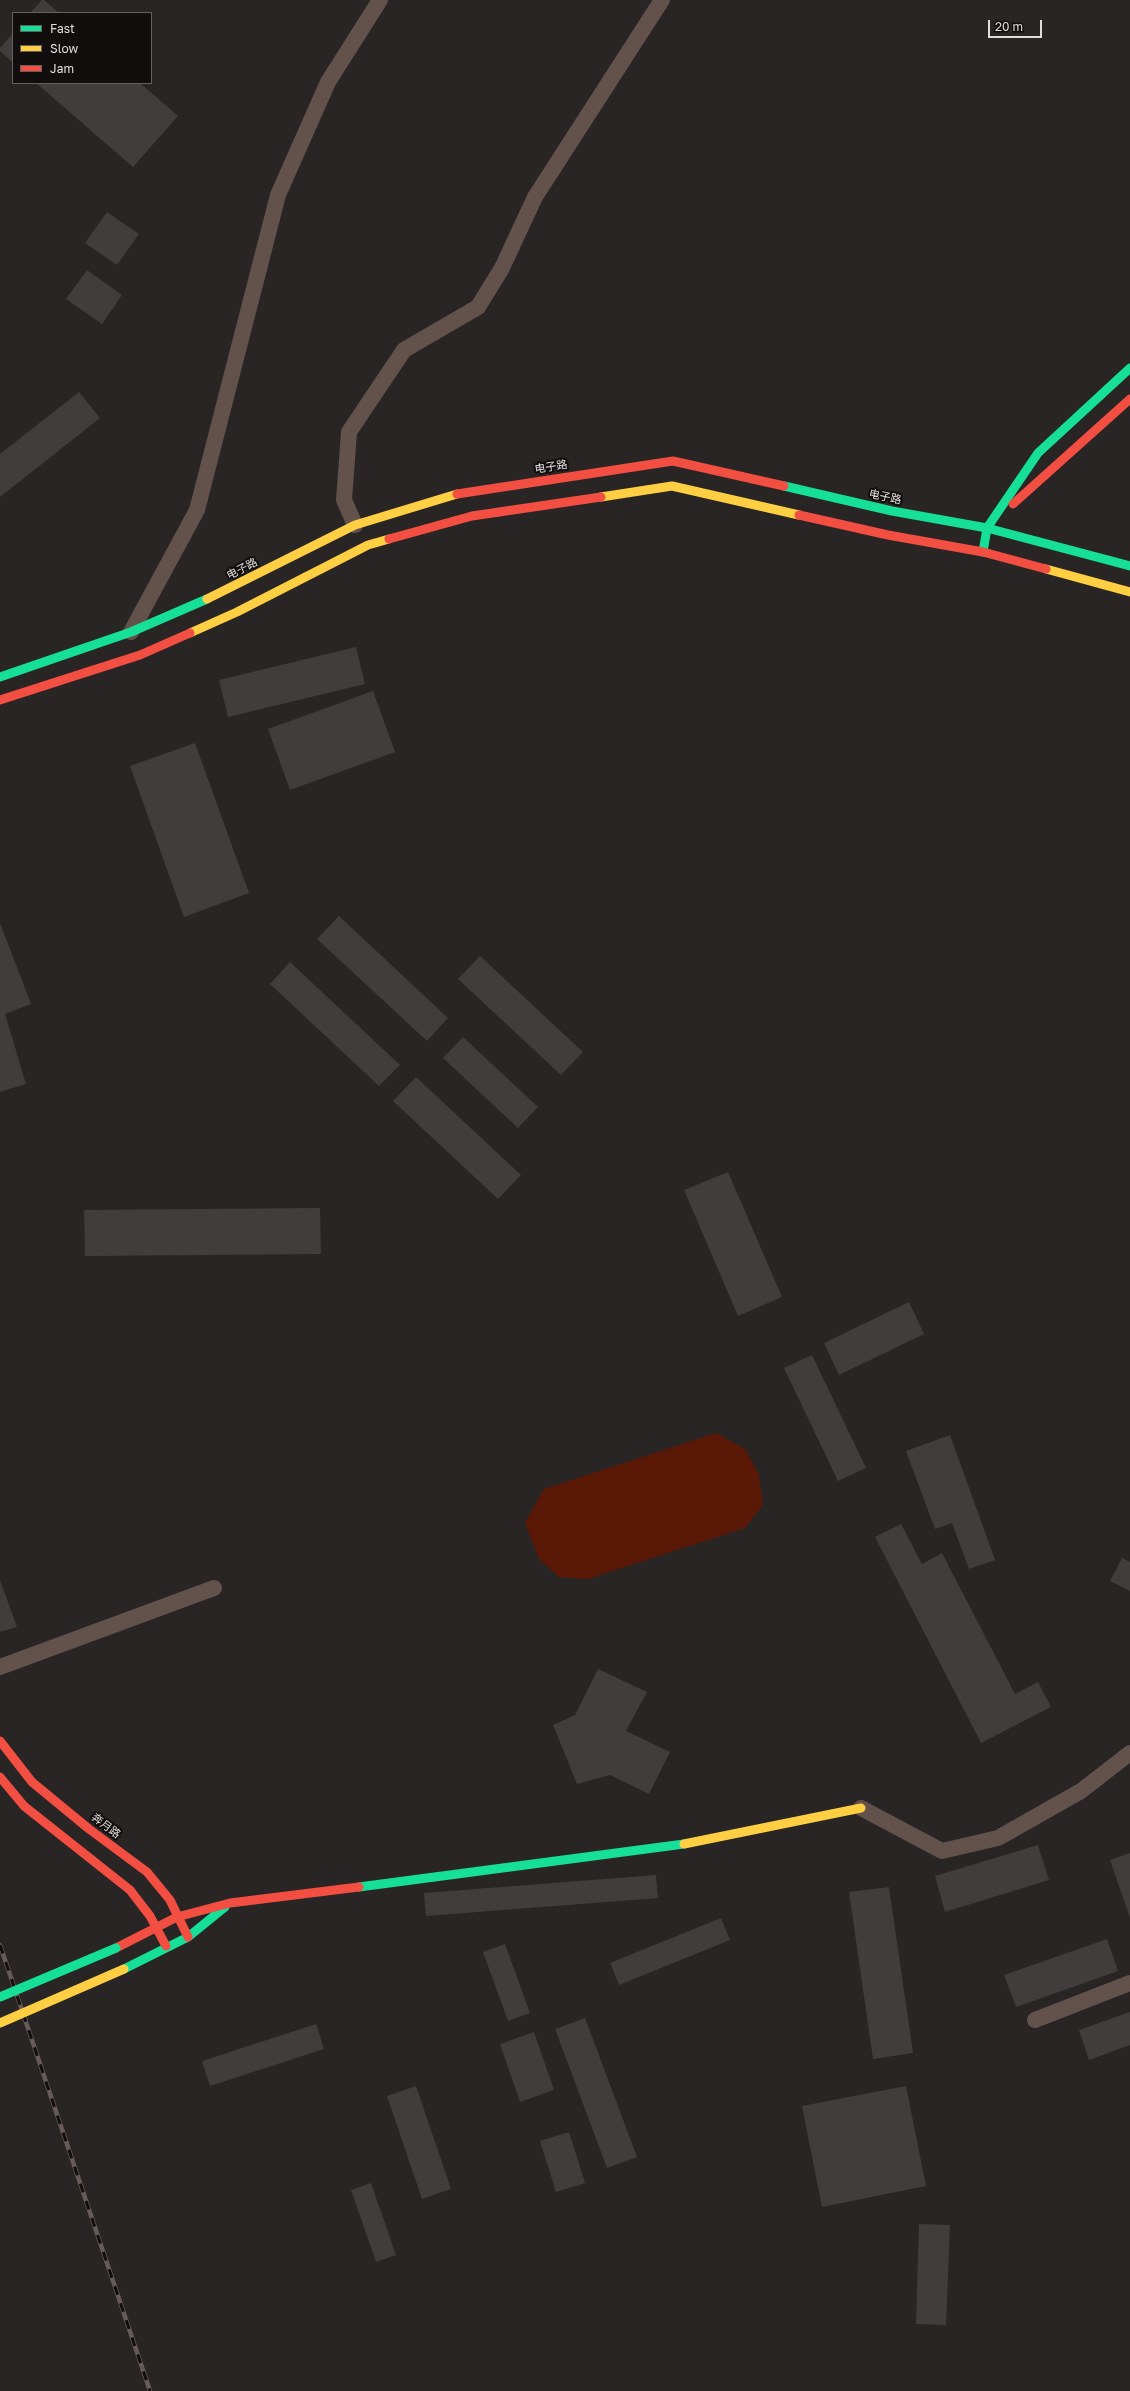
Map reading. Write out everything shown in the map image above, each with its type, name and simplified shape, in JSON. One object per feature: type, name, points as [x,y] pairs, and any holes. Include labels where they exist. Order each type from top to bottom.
[{"type":"main road","points":[[983,552],[987,528],[1038,453],[1130,368]]},
{"type":"main road","points":[[987,528],[1130,399]]},
{"type":"main road","name":"电子路","points":[[0,677],[131,632],[228,590],[355,525],[465,492],[673,461],[892,511],[987,528],[1130,566]]},
{"type":"main road","points":[[0,700],[140,655],[237,612],[368,545],[480,514],[672,486],[888,535],[983,552],[1130,592]]},
{"type":"main road","name":"奔月路","points":[[0,1741],[32,1782],[88,1829],[147,1872],[170,1900],[188,1937]]},
{"type":"main road","points":[[0,1777],[24,1806],[76,1845],[130,1890],[150,1916],[166,1946]]},
{"type":"main road","points":[[0,1997],[116,1948],[177,1917],[230,1903],[676,1846],[861,1808]]},
{"type":"main road","points":[[0,2023],[124,1969],[166,1946],[188,1937],[230,1903]]},
{"type":"street","points":[[131,632],[197,510],[278,195],[328,82],[380,0]]},
{"type":"street","points":[[355,525],[344,500],[349,432],[404,350],[478,307],[502,268],[535,197],[662,0]]},
{"type":"street","points":[[0,1667],[214,1588]]},
{"type":"street","points":[[861,1808],[942,1851],[998,1838],[1081,1791],[1130,1753]]},
{"type":"street","points":[[1035,2020],[1130,1983]]},
{"type":"shaded area","points":[[716,1433],[745,1449],[759,1475],[763,1505],[745,1528],[588,1579],[559,1577],[539,1559],[525,1523],[544,1489]]},
{"type":"building","points":[[42,0],[44,0],[58,12],[31,12]]},
{"type":"building","points":[[12,34],[12,62],[0,51],[0,48]]},
{"type":"building","points":[[37,84],[141,84],[178,116],[133,167]]},
{"type":"building","points":[[107,212],[139,234],[117,265],[85,243]]},
{"type":"building","points":[[87,270],[122,295],[102,324],[66,299]]},
{"type":"building","points":[[79,392],[100,418],[0,497],[0,454]]},
{"type":"building","points":[[356,647],[365,684],[228,717],[219,680]]},
{"type":"building","points":[[373,691],[395,752],[290,790],[268,729]]},
{"type":"building","points":[[195,743],[249,893],[184,917],[130,766]]},
{"type":"building","points":[[339,916],[448,1018],[427,1041],[317,939]]},
{"type":"building","points":[[0,923],[31,1004],[5,1014],[26,1084],[0,1092]]},
{"type":"building","points":[[480,956],[583,1052],[561,1075],[458,979]]},
{"type":"building","points":[[290,962],[400,1065],[379,1086],[270,984]]},
{"type":"building","points":[[463,1037],[538,1107],[518,1128],[443,1058]]},
{"type":"building","points":[[416,1077],[521,1175],[498,1199],[393,1101]]},
{"type":"building","points":[[728,1172],[782,1297],[738,1316],[684,1190]]},
{"type":"building","points":[[320,1208],[321,1254],[85,1256],[84,1210]]},
{"type":"building","points":[[909,1302],[924,1334],[839,1375],[824,1343]]},
{"type":"building","points":[[812,1355],[866,1468],[838,1481],[784,1368]]},
{"type":"building","points":[[950,1435],[995,1560],[969,1569],[952,1523],[935,1529],[906,1451]]},
{"type":"building","points":[[901,1524],[922,1564],[942,1553],[1015,1694],[1038,1682],[1051,1707],[981,1743],[875,1537]]},
{"type":"building","points":[[1122,1558],[1130,1562],[1130,1591],[1110,1581]]},
{"type":"building","points":[[0,1580],[17,1627],[0,1632]]},
{"type":"building","points":[[598,1669],[647,1692],[626,1731],[670,1752],[649,1794],[610,1775],[577,1784],[553,1725],[575,1715]]},
{"type":"building","points":[[1038,1845],[1049,1880],[945,1912],[935,1876]]},
{"type":"building","points":[[1130,1853],[1130,1918],[1110,1860]]},
{"type":"building","points":[[656,1875],[658,1898],[426,1916],[424,1893]]},
{"type":"building","points":[[889,1887],[913,2053],[873,2059],[849,1892]]},
{"type":"building","points":[[721,1918],[730,1940],[619,1985],[610,1963]]},
{"type":"building","points":[[1107,1939],[1118,1971],[1016,2007],[1004,1975]]},
{"type":"building","points":[[505,1944],[530,2013],[508,2021],[483,1952]]},
{"type":"building","points":[[1130,2012],[1130,2045],[1089,2060],[1079,2030]]},
{"type":"building","points":[[585,2018],[637,2157],[607,2168],[555,2029]]},
{"type":"building","points":[[316,2024],[324,2049],[210,2086],[202,2061]]},
{"type":"building","points":[[534,2032],[554,2090],[520,2102],[500,2044]]},
{"type":"building","points":[[416,2086],[451,2189],[422,2199],[387,2096]]},
{"type":"building","points":[[906,2086],[926,2186],[822,2207],[802,2106]]},
{"type":"building","points":[[569,2132],[585,2183],[556,2192],[540,2141]]},
{"type":"building","points":[[371,2183],[396,2255],[376,2262],[351,2190]]},
{"type":"building","points":[[919,2224],[950,2225],[946,2325],[916,2324]]},
{"type":"railway","points":[[0,1945],[150,2391]]},
{"type":"traffic: fast","points":[[983,552],[987,528],[1038,453],[1130,368]]},
{"type":"traffic: fast","points":[[784,486],[892,511],[987,528],[1130,566]]},
{"type":"traffic: fast","points":[[0,677],[131,632],[207,599]]},
{"type":"traffic: fast","points":[[359,1887],[684,1844]]},
{"type":"traffic: fast","points":[[124,1969],[188,1937],[225,1907]]},
{"type":"traffic: fast","points":[[0,1997],[116,1948]]},
{"type":"traffic: slow","points":[[601,497],[672,486],[799,515]]},
{"type":"traffic: slow","points":[[207,599],[355,525],[457,494]]},
{"type":"traffic: slow","points":[[190,633],[237,612],[368,545],[389,539]]},
{"type":"traffic: slow","points":[[1046,569],[1130,592]]},
{"type":"traffic: slow","points":[[684,1844],[861,1808]]},
{"type":"traffic: slow","points":[[0,2023],[124,1969]]},
{"type":"traffic: jam","points":[[1013,504],[1130,399]]},
{"type":"traffic: jam","points":[[457,494],[673,461],[784,486]]},
{"type":"traffic: jam","points":[[389,539],[472,516],[601,497]]},
{"type":"traffic: jam","points":[[799,515],[888,535],[983,552],[1046,569]]},
{"type":"traffic: jam","points":[[0,700],[140,655],[190,633]]},
{"type":"traffic: jam","points":[[0,1741],[32,1782],[89,1829],[147,1872],[170,1900],[188,1937]]},
{"type":"traffic: jam","points":[[0,1777],[24,1806],[130,1890],[150,1916],[166,1946]]},
{"type":"traffic: jam","points":[[116,1948],[177,1917],[230,1903],[359,1887]]}]
